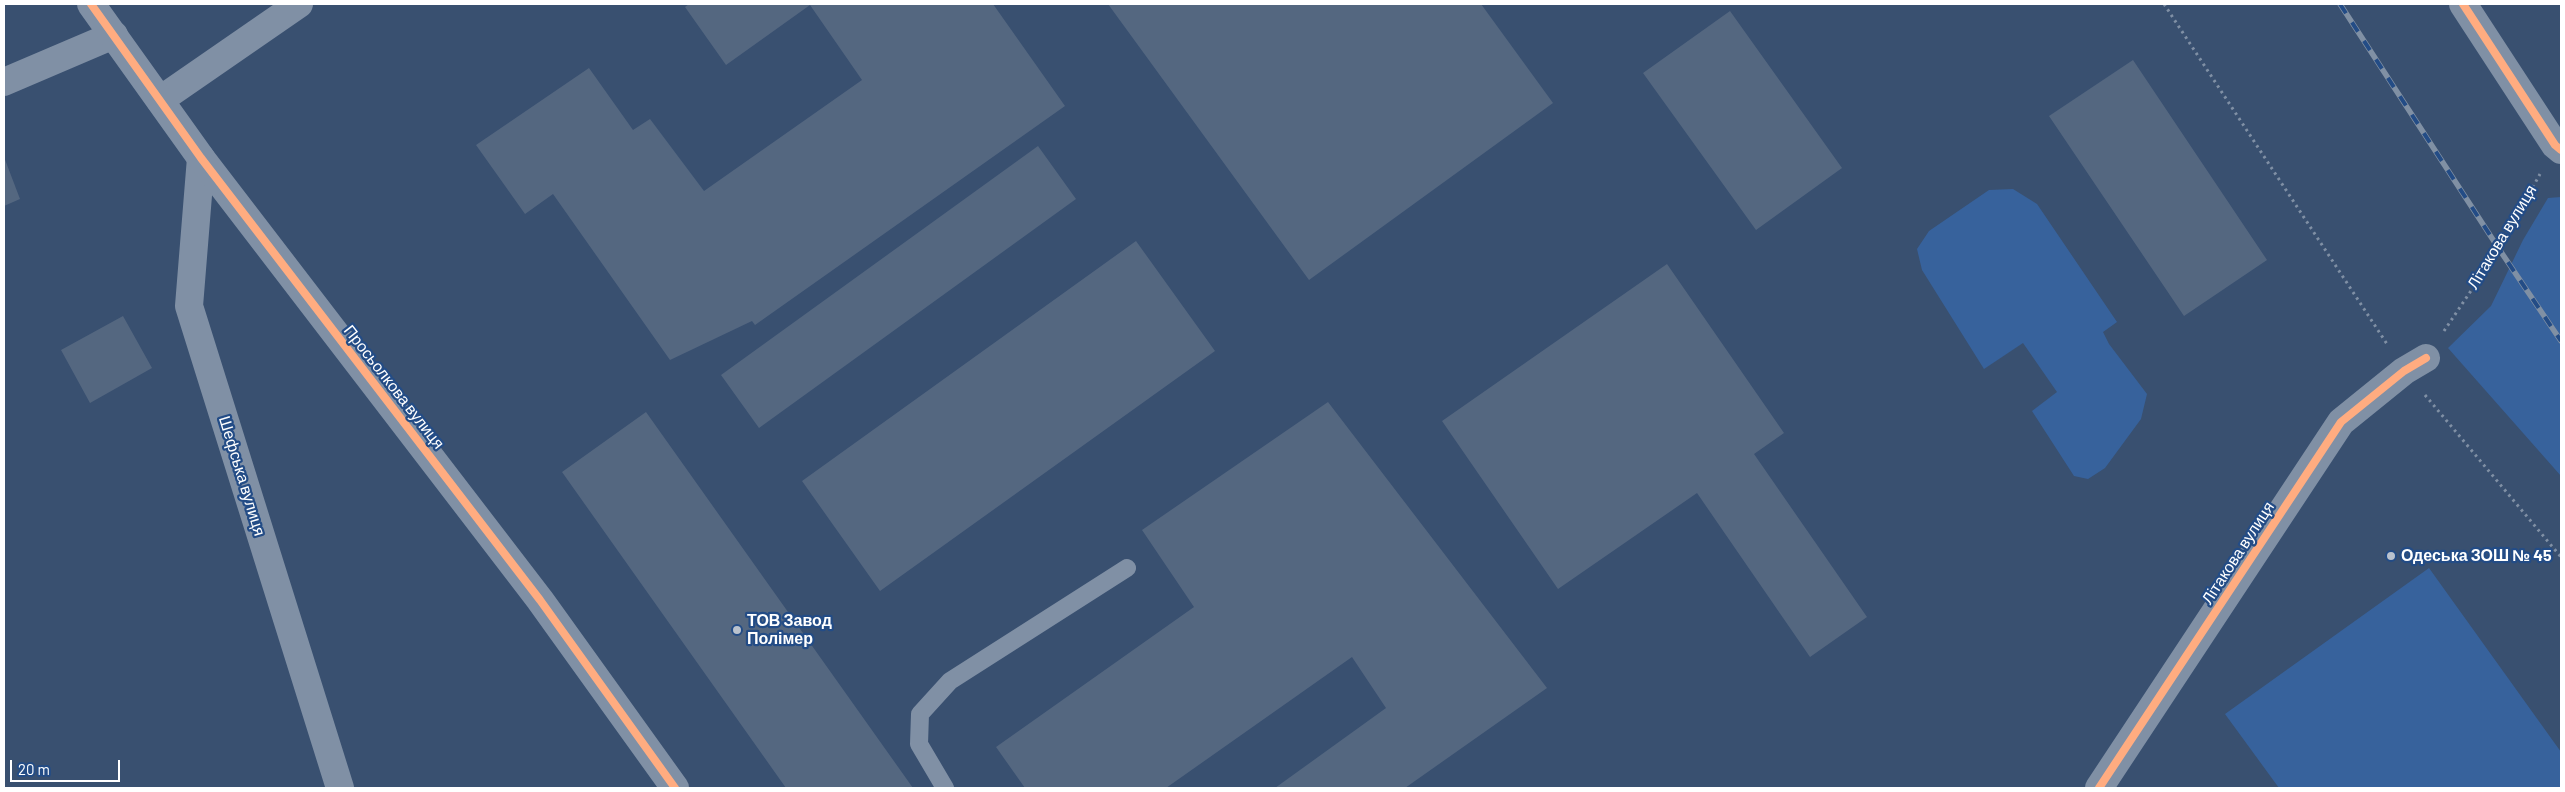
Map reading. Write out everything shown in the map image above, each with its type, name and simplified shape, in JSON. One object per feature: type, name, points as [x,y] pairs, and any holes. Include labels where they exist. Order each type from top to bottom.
[{"type":"street","name":"Просьолкова вулиця","points":[[91,4],[201,158],[540,600],[674,788]]},
{"type":"street","points":[[160,100],[298,4]]},
{"type":"street","points":[[2463,4],[2559,143]]},
{"type":"street","points":[[4,82],[114,35]]},
{"type":"street","name":"Шефська вулиця","points":[[201,158],[189,306],[340,788]]},
{"type":"street","name":"Літакова вулиця","points":[[2099,788],[2340,422],[2415,364]]},
{"type":"lane","points":[[945,788],[919,744],[920,714],[950,681],[1127,568]]},
{"type":"path","points":[[2164,4],[2415,364],[2561,558]]},
{"type":"shaded area","points":[[2013,189],[2037,204],[2117,322],[2103,332],[2109,344],[2147,394],[2141,419],[2105,468],[2088,479],[2074,476],[2032,411],[2057,392],[2023,343],[1984,369],[1922,270],[1917,249],[1929,231],[1989,190]]},
{"type":"shaded area","points":[[2561,197],[2561,476],[2448,348],[2491,306],[2523,240],[2548,198]]},
{"type":"shaded area","points":[[2429,568],[2561,752],[2561,788],[2279,788],[2225,714]]},
{"type":"building","points":[[689,4],[993,4],[1065,106],[755,325],[752,321],[670,360],[553,194],[525,214],[476,145],[589,68],[633,130],[650,119],[704,191],[862,80],[810,5],[726,65],[685,7]]},
{"type":"building","points":[[1108,4],[1481,4],[1553,103],[1309,280]]},
{"type":"building","points":[[1730,11],[1842,168],[1756,230],[1643,73]]},
{"type":"building","points":[[2133,60],[2267,260],[2184,316],[2049,116]]},
{"type":"building","points":[[1038,146],[1076,199],[759,428],[721,375]]},
{"type":"building","points":[[4,157],[20,199],[4,206]]},
{"type":"building","points":[[1136,241],[1215,351],[880,591],[802,481]]},
{"type":"building","points":[[1667,264],[1784,433],[1754,454],[1867,617],[1810,657],[1697,493],[1558,589],[1442,421]]},
{"type":"building","points":[[123,316],[152,368],[90,403],[61,350]]},
{"type":"building","points":[[1328,402],[1547,688],[1405,788],[1275,788],[1386,708],[1352,657],[1166,788],[1025,788],[996,747],[1194,607],[1142,530]]},
{"type":"building","name":"ТОВ Завод Полімер","points":[[646,412],[913,788],[786,788],[562,472]]},
{"type":"railway","points":[[2340,4],[2561,341]]},
{"type":"cycle path","points":[[91,4],[201,158],[540,600],[675,788]]},
{"type":"cycle path","points":[[2463,4],[2555,145],[2561,150]]},
{"type":"cycle path","points":[[2099,788],[2341,422],[2404,371],[2426,358]]},
{"type":"place","name":"Одеська ЗОШ № 45","points":[[2391,556]]},
{"type":"place","name":"ТОВ Завод Полімер","points":[[737,630]]}]
